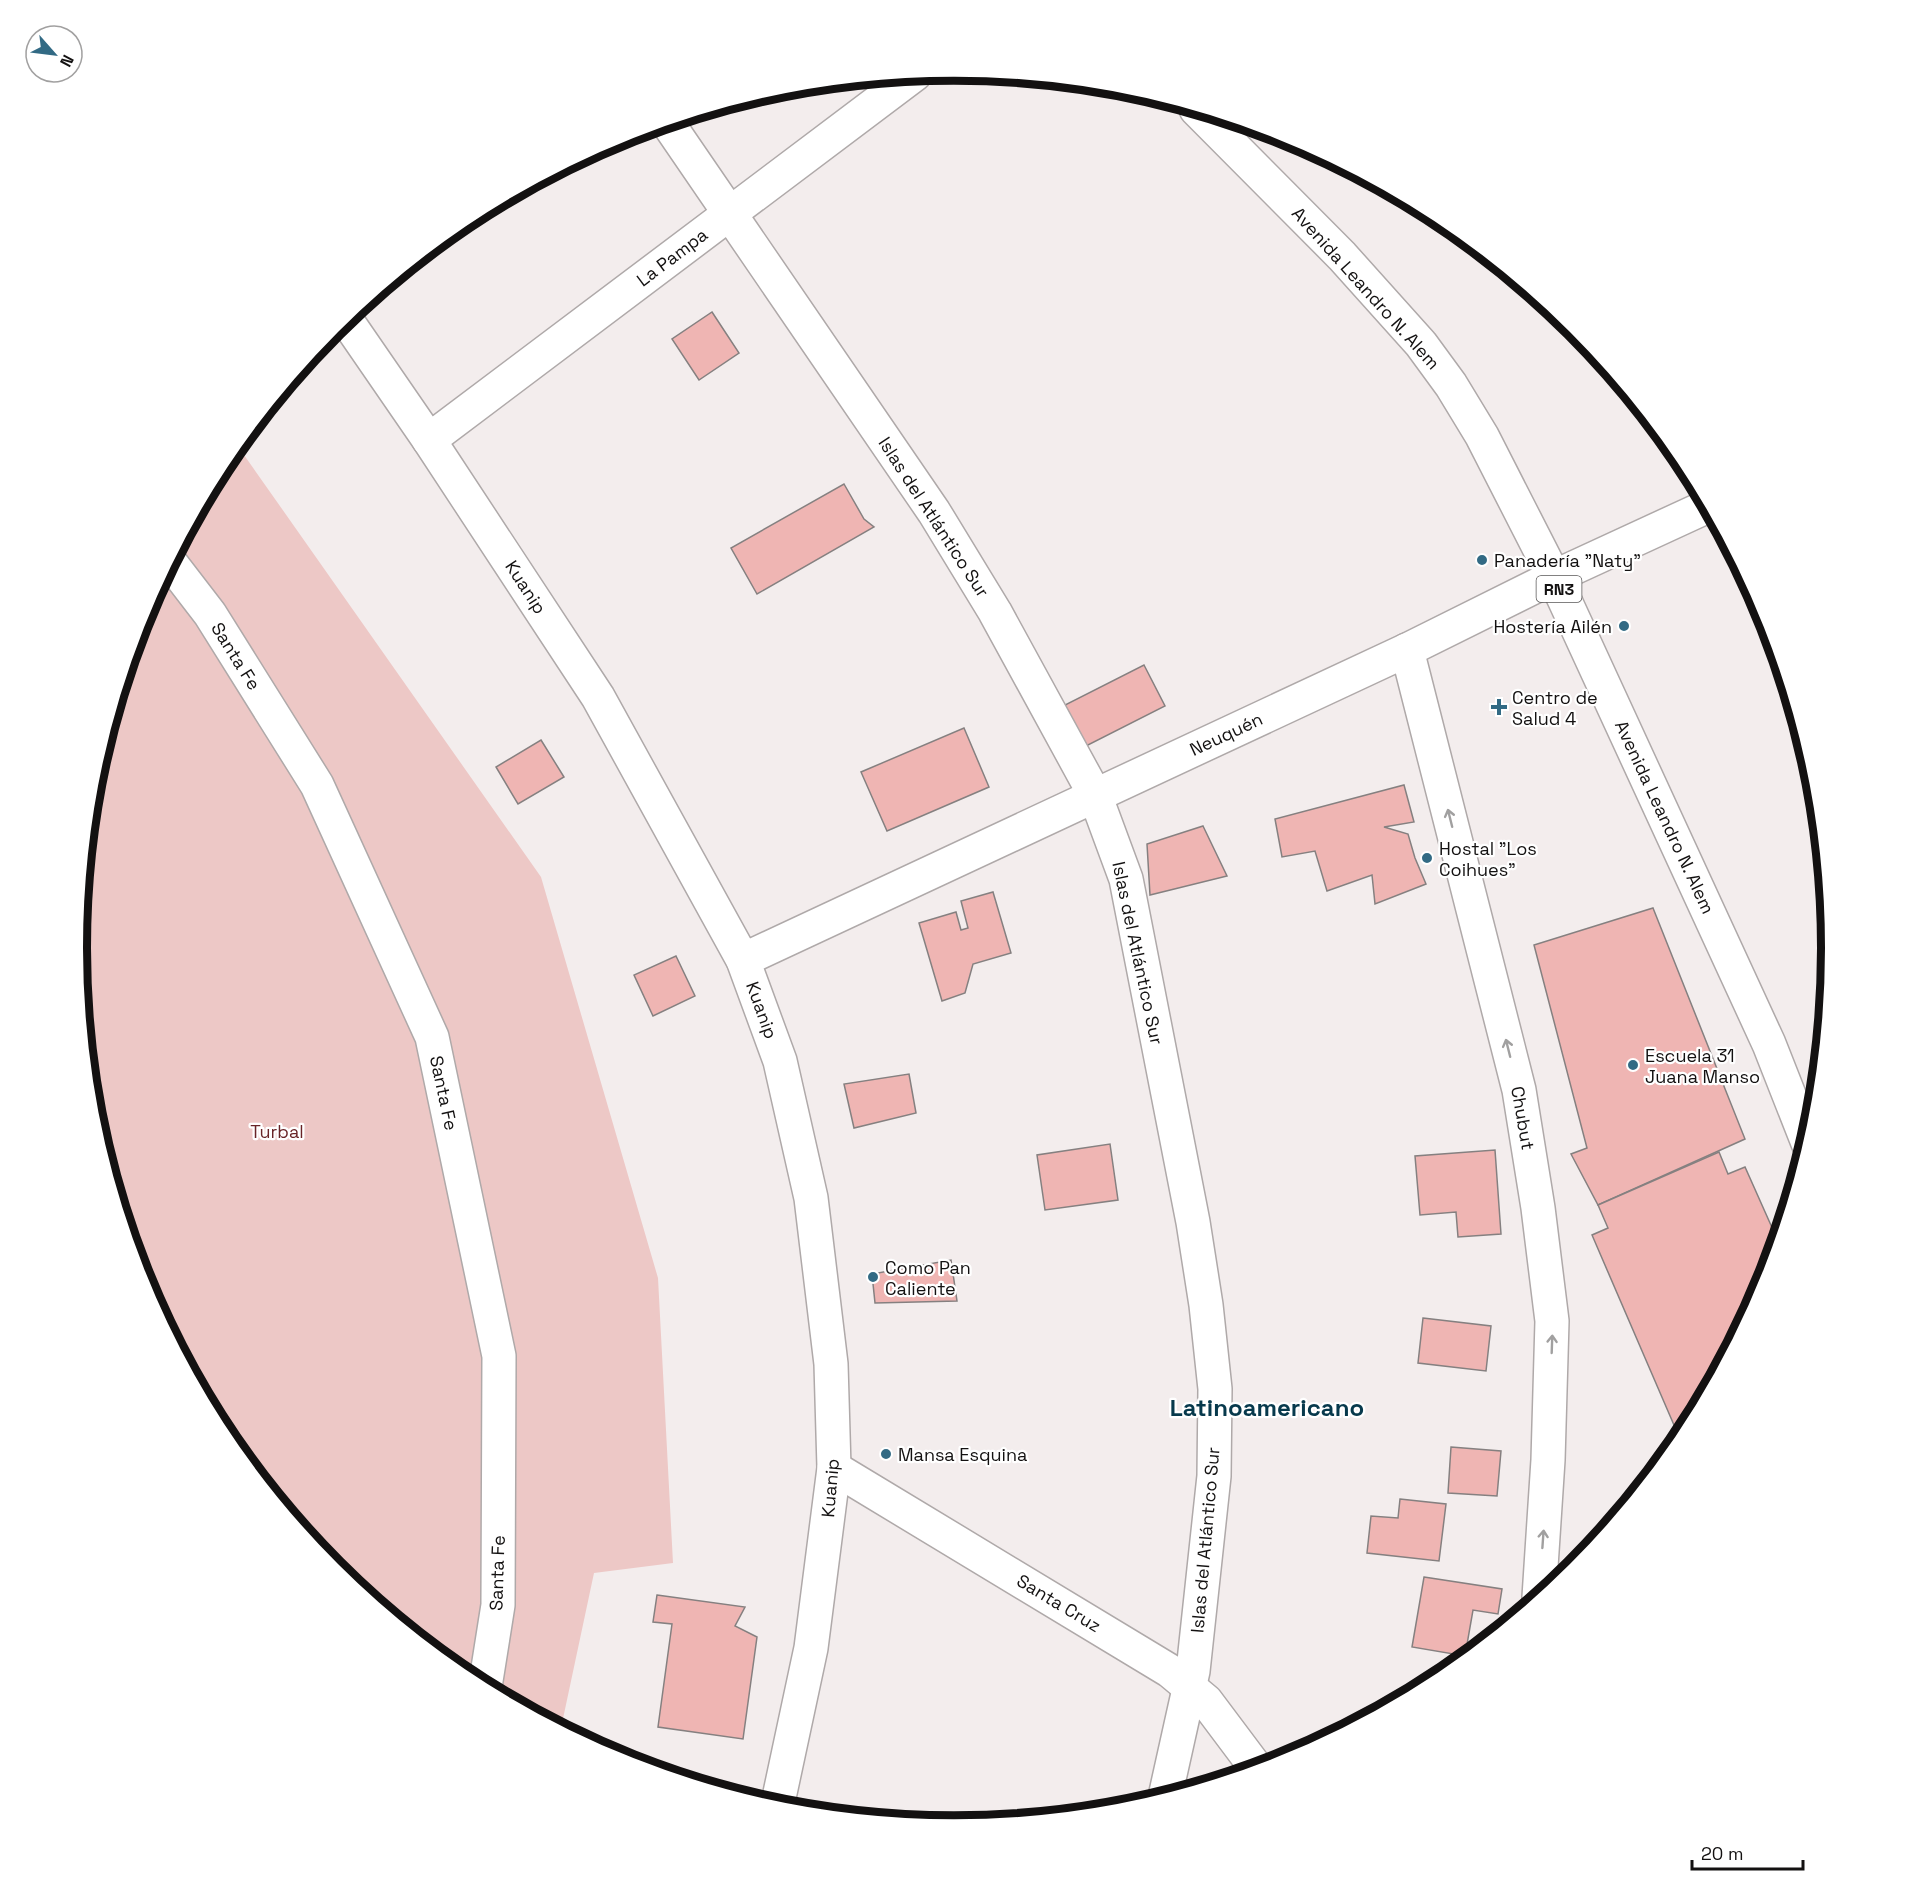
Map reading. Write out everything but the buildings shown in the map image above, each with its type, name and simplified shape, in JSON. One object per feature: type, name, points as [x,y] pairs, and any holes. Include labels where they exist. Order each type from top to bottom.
[{"type":"main road","name":"La Pampa","points":[[429,440],[903,83]]},
{"type":"main road","name":"Avenida Leandro N. Alem","points":[[1206,119],[1342,256],[1420,344],[1451,384],[1482,436],[1554,577],[1769,1044],[1802,1127]]},
{"type":"main road","name":"Islas del Atlántico Sur","points":[[671,128],[934,512],[995,612],[1095,795],[1126,879],[1193,1222],[1206,1305],[1215,1389],[1214,1476],[1193,1671],[1167,1788]]},
{"type":"main road","name":"Kuanip","points":[[350,326],[429,440],[598,697],[743,960],[780,1061],[811,1198],[831,1364],[834,1468],[811,1648],[779,1797]]},
{"type":"main road","name":"Neuquén","points":[[743,960],[1407,650],[1554,577],[1701,509]]},
{"type":"main road","name":"Santa Fe","points":[[175,568],[210,614],[317,785],[432,1037],[499,1356],[498,1605],[486,1678]]},
{"type":"main road","name":"Chubut","points":[[1407,650],[1519,1090],[1538,1208],[1552,1321],[1548,1460],[1540,1587]]},
{"type":"main road","name":"Santa Cruz","points":[[834,1468],[1170,1671],[1206,1701],[1252,1762]]},
{"type":"green space","name":"Turbal","points":[[242,453],[541,877],[658,1278],[673,1563],[594,1573],[562,1721],[520,1699],[472,1669],[426,1636],[382,1600],[302,1520],[233,1430],[203,1381],[176,1331],[133,1227],[104,1117],[94,1061],[87,948],[94,835],[117,724],[133,669],[153,616],[203,514]]},
{"type":"place","name":"Panadería \"Naty\"","points":[[1482,560]]},
{"type":"place","name":"Hostería Ailén","points":[[1624,626]]},
{"type":"place","name":"Centro de Salud 4","points":[[1499,707]]},
{"type":"place","name":"Hostal \"Los Coihues\"","points":[[1427,858]]},
{"type":"place","name":"Escuela 31 Juana Manso","points":[[1633,1065]]},
{"type":"place","name":"Como Pan Caliente","points":[[873,1277]]},
{"type":"place","name":"Mansa Esquina","points":[[886,1454]]},
{"type":"district","name":"Latinoamericano","points":[[1267,1407]]}]
